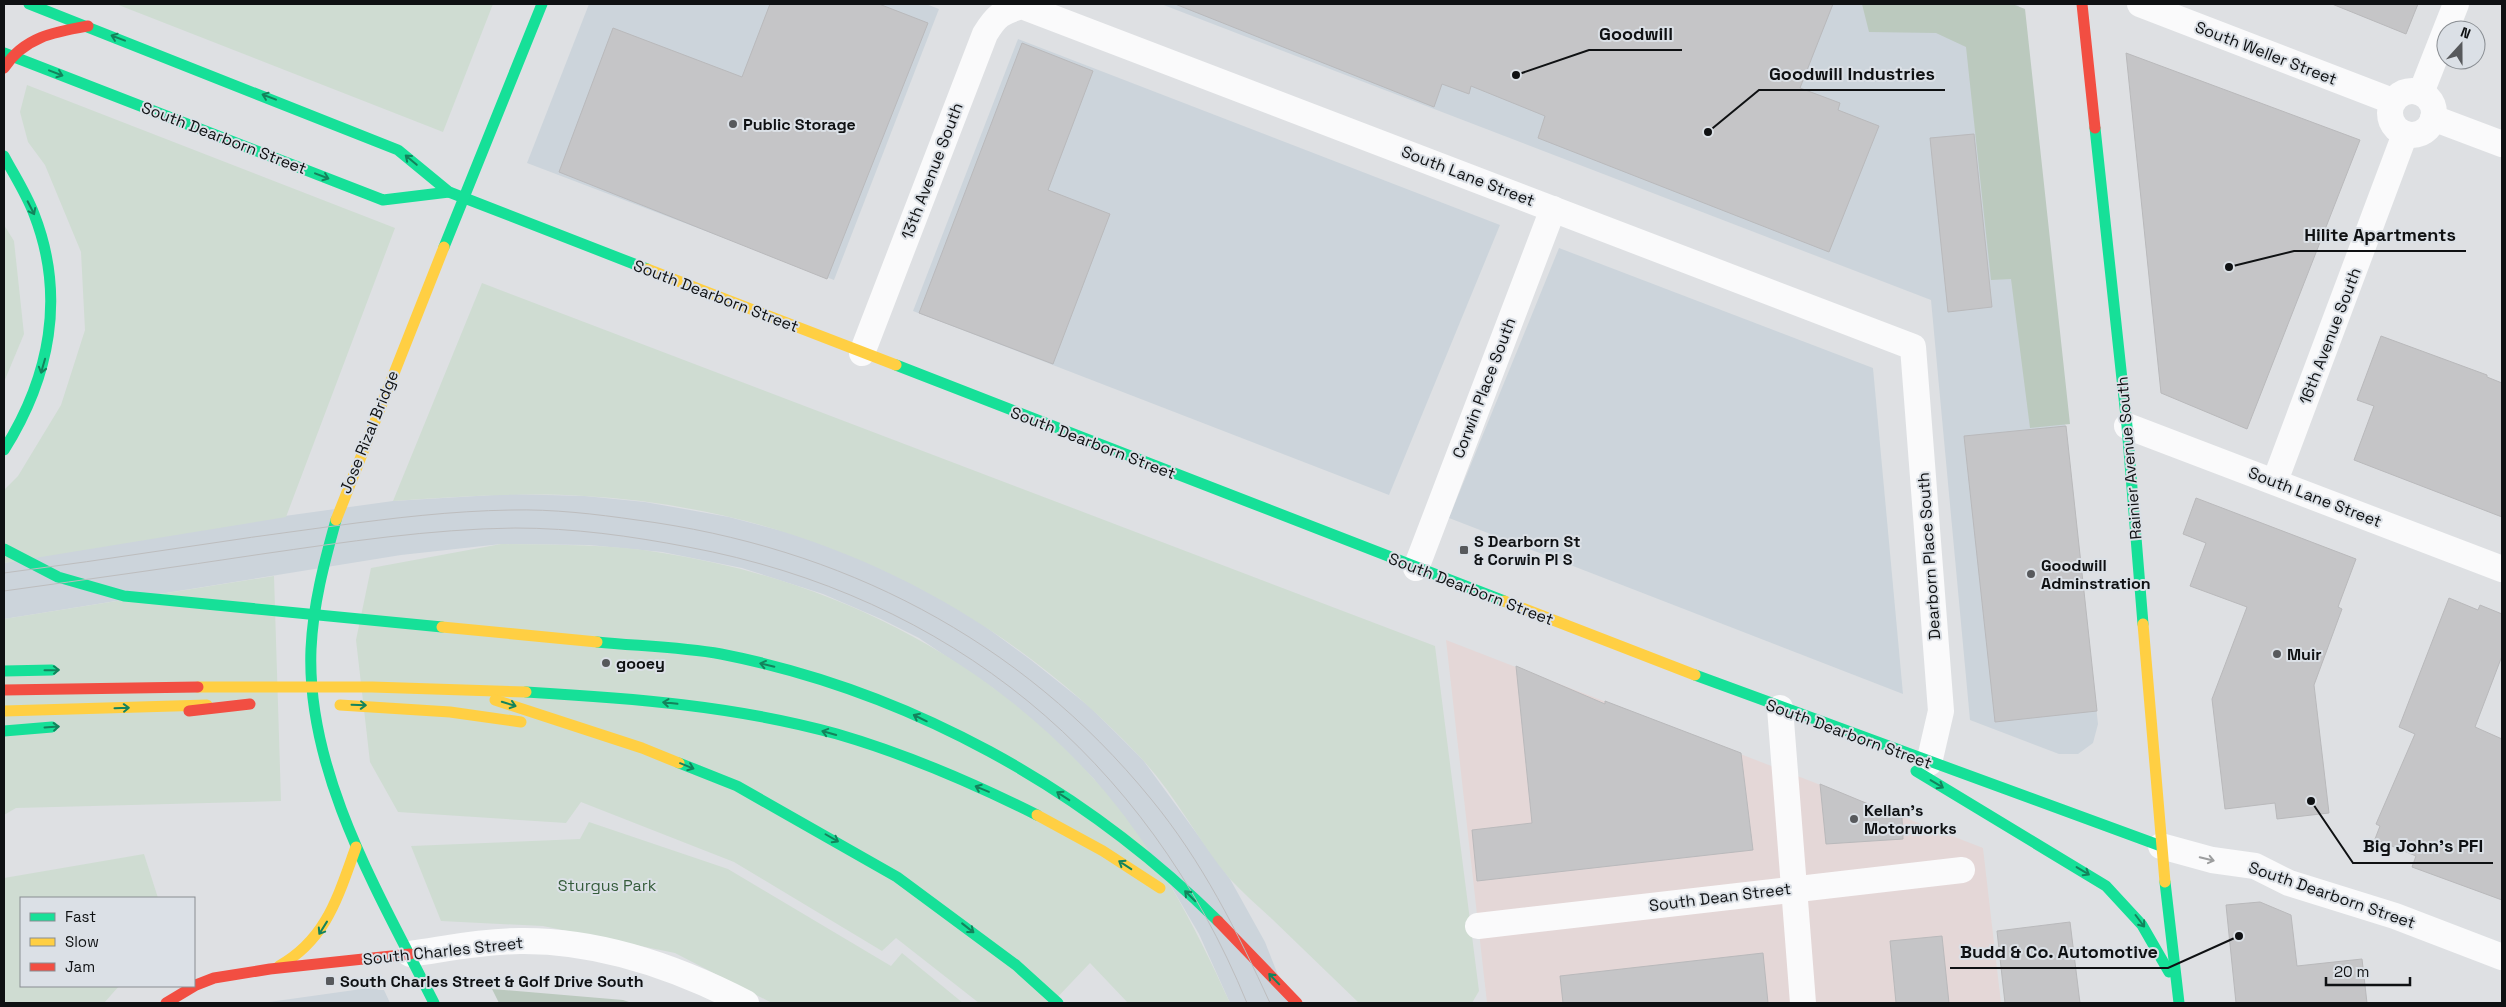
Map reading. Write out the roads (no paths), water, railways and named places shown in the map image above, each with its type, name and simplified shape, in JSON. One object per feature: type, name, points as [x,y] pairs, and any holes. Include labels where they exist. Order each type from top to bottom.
[{"type":"main road","name":"South Dearborn Street","points":[[29,4],[398,150],[449,192],[1866,741],[2161,846]]},
{"type":"main road","name":"Jose Rizal Bridge","points":[[434,1003],[369,876],[329,776],[316,719],[311,644],[321,566],[348,486],[542,4]]},
{"type":"main road","name":"Rainier Avenue South","points":[[2082,4],[2127,426],[2161,846],[2178,998]]},
{"type":"main road","points":[[4,68],[7,55],[40,35],[88,26]]},
{"type":"main road","name":"South Dearborn Street","points":[[7,55],[383,200],[449,192]]},
{"type":"main road","points":[[4,450],[27,411],[34,394],[45,359],[50,322],[50,285],[45,249],[34,213],[5,160]]},
{"type":"main road","points":[[4,549],[58,577],[124,596],[719,654],[781,668],[841,686],[908,712],[976,744],[1085,810],[1171,877],[1297,1003]]},
{"type":"main road","points":[[4,670],[60,670]]},
{"type":"main road","points":[[305,671],[324,671]]},
{"type":"main road","points":[[384,676],[475,694],[642,748],[737,786],[876,864],[1016,965],[1058,1003]]},
{"type":"main road","points":[[4,690],[328,686],[558,693],[702,706],[827,732],[946,774],[1052,821],[1102,850],[1177,900],[1250,955]]},
{"type":"main road","points":[[4,711],[254,704],[124,719]]},
{"type":"main road","points":[[302,705],[359,705],[450,712],[543,725],[642,748]]},
{"type":"main road","points":[[4,731],[65,726]]},
{"type":"main road","points":[[1866,741],[2106,886],[2129,907],[2144,925],[2158,947],[2178,998]]},
{"type":"main road","points":[[270,969],[295,959],[313,943],[329,918],[356,847]]},
{"type":"main road","name":"South Charles Street","points":[[195,986],[214,978],[270,969],[410,954]]},
{"type":"main road","name":"South Charles Street","points":[[166,1003],[193,987]]},
{"type":"street","name":"South Weller Street","points":[[2140,4],[2392,101]]},
{"type":"street","points":[[2421,93],[2456,4]]},
{"type":"street","name":"South Lane Street","points":[[1022,6],[1913,347]]},
{"type":"street","name":"13th Avenue South","points":[[862,353],[985,34],[994,19],[1007,10],[1022,6]]},
{"type":"street","points":[[2404,92],[2421,93],[2431,102],[2434,118],[2432,124],[2420,134],[2405,134],[2394,128],[2389,115],[2392,101],[2404,92]]},
{"type":"street","points":[[2434,118],[2502,144]]},
{"type":"street","name":"16th Avenue South","points":[[2275,481],[2405,134]]},
{"type":"street","name":"Corwin Place South","points":[[1416,568],[1553,209]]},
{"type":"street","name":"Dearborn Place South","points":[[1913,347],[1941,711],[1929,763]]},
{"type":"street","name":"South Lane Street","points":[[2127,426],[2502,569]]},
{"type":"street","points":[[1780,708],[1792,889],[1803,1003]]},
{"type":"street","name":"South Dearborn Street","points":[[2161,846],[2212,860],[2254,866],[2289,883],[2395,916],[2502,957]]},
{"type":"street","name":"South Dean Street","points":[[1478,926],[1962,870]]},
{"type":"street","name":"South Charles Street","points":[[410,954],[520,941],[568,945],[615,953],[660,966],[711,985],[746,1003]]},
{"type":"tram line","points":[[4,573],[378,520],[444,513],[511,510],[574,512],[637,520],[712,533],[785,552],[855,578],[921,609],[985,647],[1044,691],[1100,742],[1151,799],[1186,847],[1217,897],[1245,949],[1270,1003]]},
{"type":"tram line","points":[[4,591],[357,541],[451,531],[515,528],[580,531],[645,539],[688,547],[783,571],[872,604],[953,648],[1028,701],[1095,764],[1154,835],[1205,915],[1247,1003]]},
{"type":"place","name":"Goodwill","points":[[1516,75]]},
{"type":"place","name":"Public Storage","points":[[733,124]]},
{"type":"place","name":"Goodwill Industries","points":[[1708,132]]},
{"type":"place","name":"Hilite Apartments","points":[[2229,267]]},
{"type":"place","name":"S Dearborn St & Corwin Pl S","points":[[1464,550]]},
{"type":"place","name":"Goodwill Adminstration","points":[[2031,574]]},
{"type":"place","name":"Muir","points":[[2277,654]]},
{"type":"place","name":"gooey","points":[[606,663]]},
{"type":"place","name":"Big John's PFI","points":[[2311,801]]},
{"type":"place","name":"Kellan's Motorworks","points":[[1854,819]]},
{"type":"place","name":"Budd & Co. Automotive","points":[[2239,936]]},
{"type":"place","name":"South Charles Street & Golf Drive South","points":[[330,981]]},
{"type":"park label","name":"Sturgus Park","points":[[607,885]]}]
